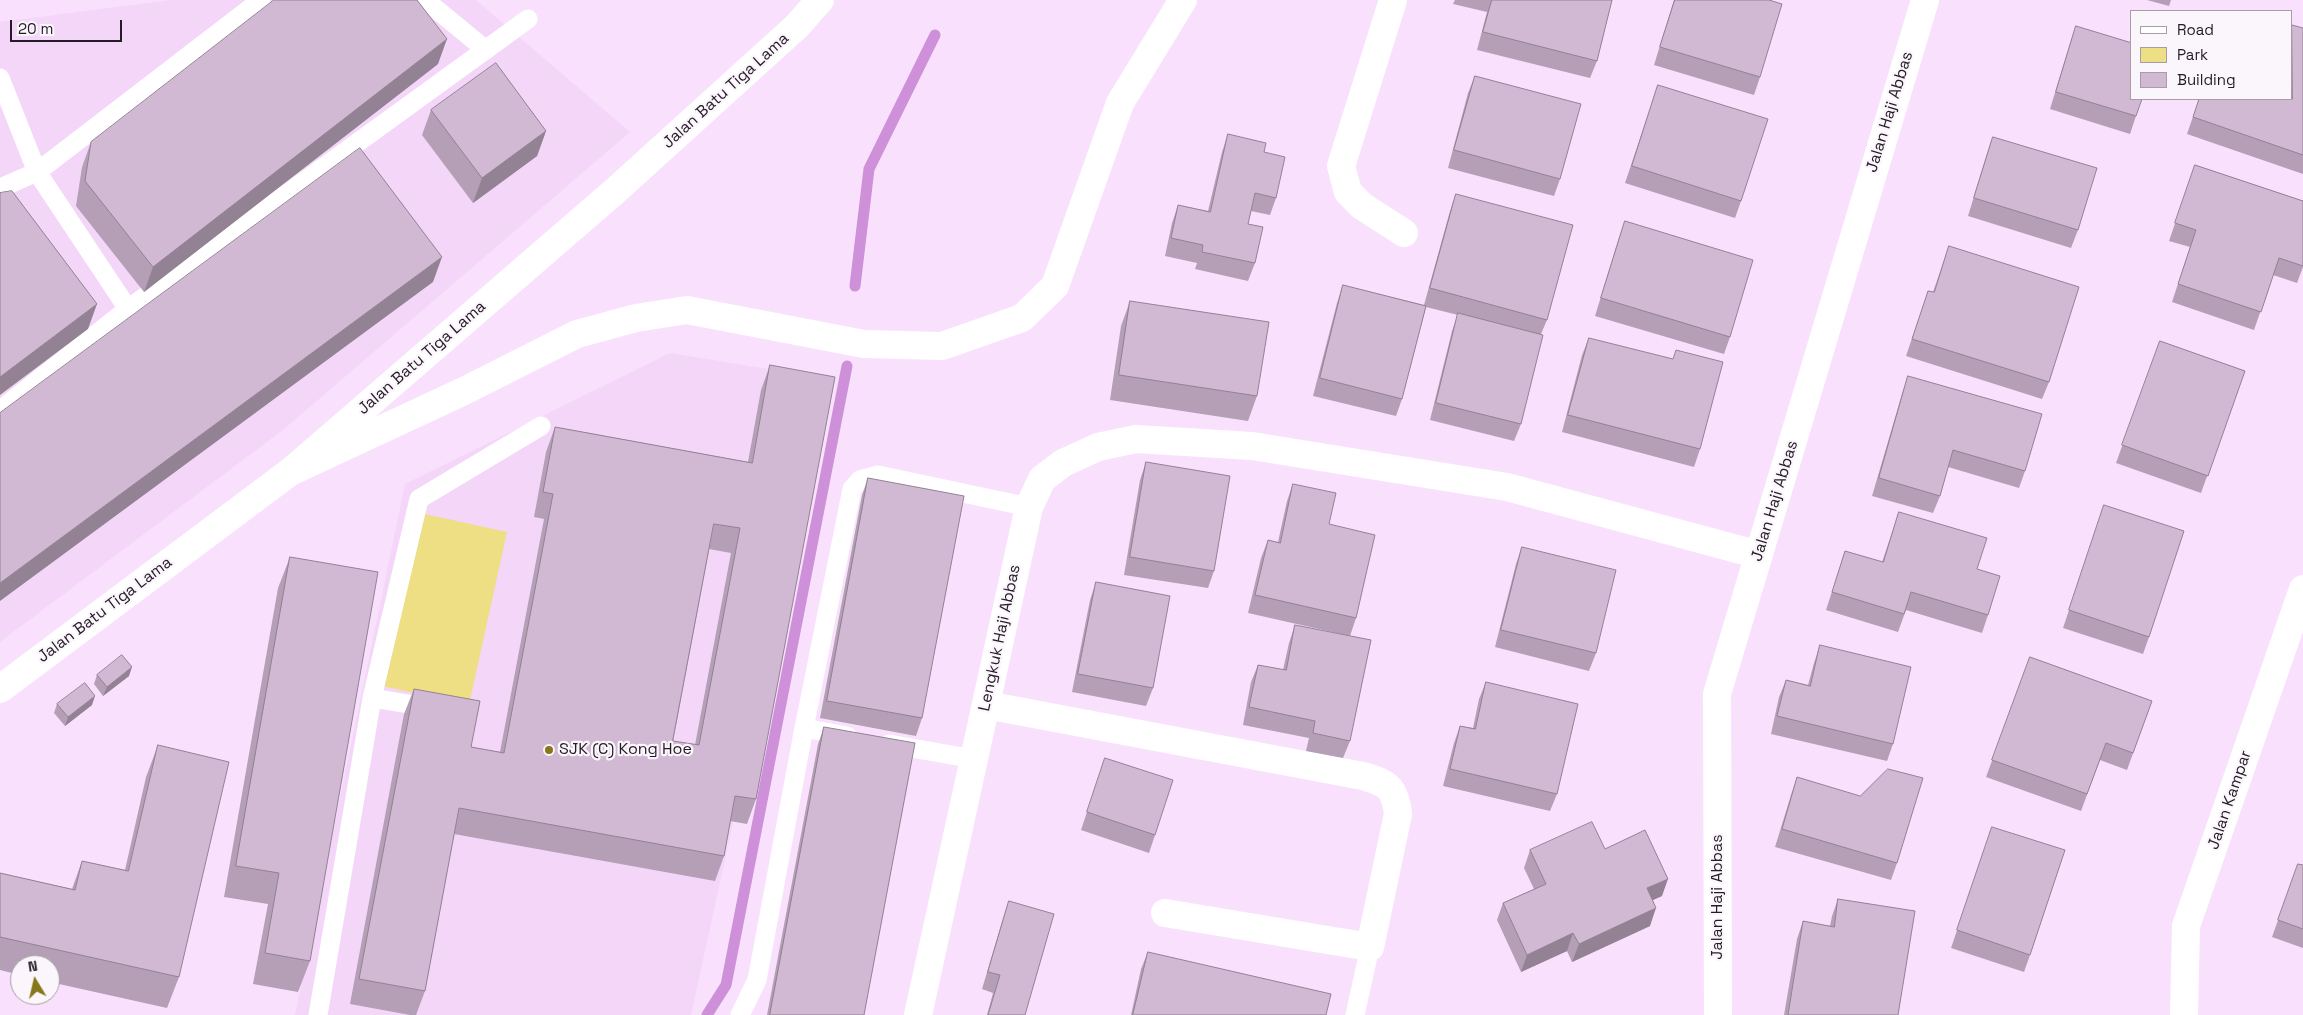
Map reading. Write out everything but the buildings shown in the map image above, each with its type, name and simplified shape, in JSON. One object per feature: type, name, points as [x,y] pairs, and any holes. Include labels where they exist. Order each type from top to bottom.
[{"type":"main road","name":"Jalan Batu Tiga Lama","points":[[0,689],[290,472],[615,191],[797,26],[820,0]]},
{"type":"main road","points":[[290,472],[464,391],[577,334],[636,318],[687,310],[864,344],[942,346],[1022,318],[1055,286],[1120,102],[1183,0]]},
{"type":"main road","points":[[1393,0],[1341,166],[1348,192],[1362,206],[1404,233]]},
{"type":"main road","name":"Jalan Haji Abbas","points":[[1718,1015],[1717,694],[1924,0]]},
{"type":"main road","name":"Lengkuk Haji Abbas","points":[[918,1015],[1029,507],[1042,479],[1063,463],[1098,447],[1136,439],[1252,446],[1506,487],[1759,554]]},
{"type":"main road","name":"Jalan Kampar","points":[[2184,1015],[2186,926],[2303,589]]},
{"type":"main road","points":[[986,704],[1353,774],[1382,781],[1391,789],[1397,803],[1398,814],[1370,947],[1165,912]]},
{"type":"lane","points":[[0,188],[37,172],[261,0]]},
{"type":"lane","points":[[425,0],[486,50]]},
{"type":"lane","points":[[0,410],[128,309],[528,19]]},
{"type":"lane","points":[[0,78],[37,172],[128,309]]},
{"type":"lane","points":[[318,1015],[372,698],[419,499],[541,426]]},
{"type":"lane","points":[[740,1015],[757,980],[804,728],[852,489],[860,480],[878,475],[1029,507]]},
{"type":"lane","points":[[372,698],[454,712]]},
{"type":"lane","points":[[804,728],[974,759]]},
{"type":"lane","points":[[1355,1015],[1370,947]]},
{"type":"shaded area","points":[[171,0],[476,0],[630,132],[283,430],[0,642],[0,22]]},
{"type":"shaded area","name":"SJK (C) Kong Hoe","points":[[670,353],[830,379],[691,1015],[295,1015],[405,484]]},
{"type":"green space","points":[[420,513],[507,532],[469,705],[382,686]]},
{"type":"waterway","points":[[855,286],[869,169],[935,35]]},
{"type":"waterway","points":[[707,1015],[726,985],[847,366]]},
{"type":"place","name":"SJK (C) Kong Hoe","points":[[549,750]]}]
